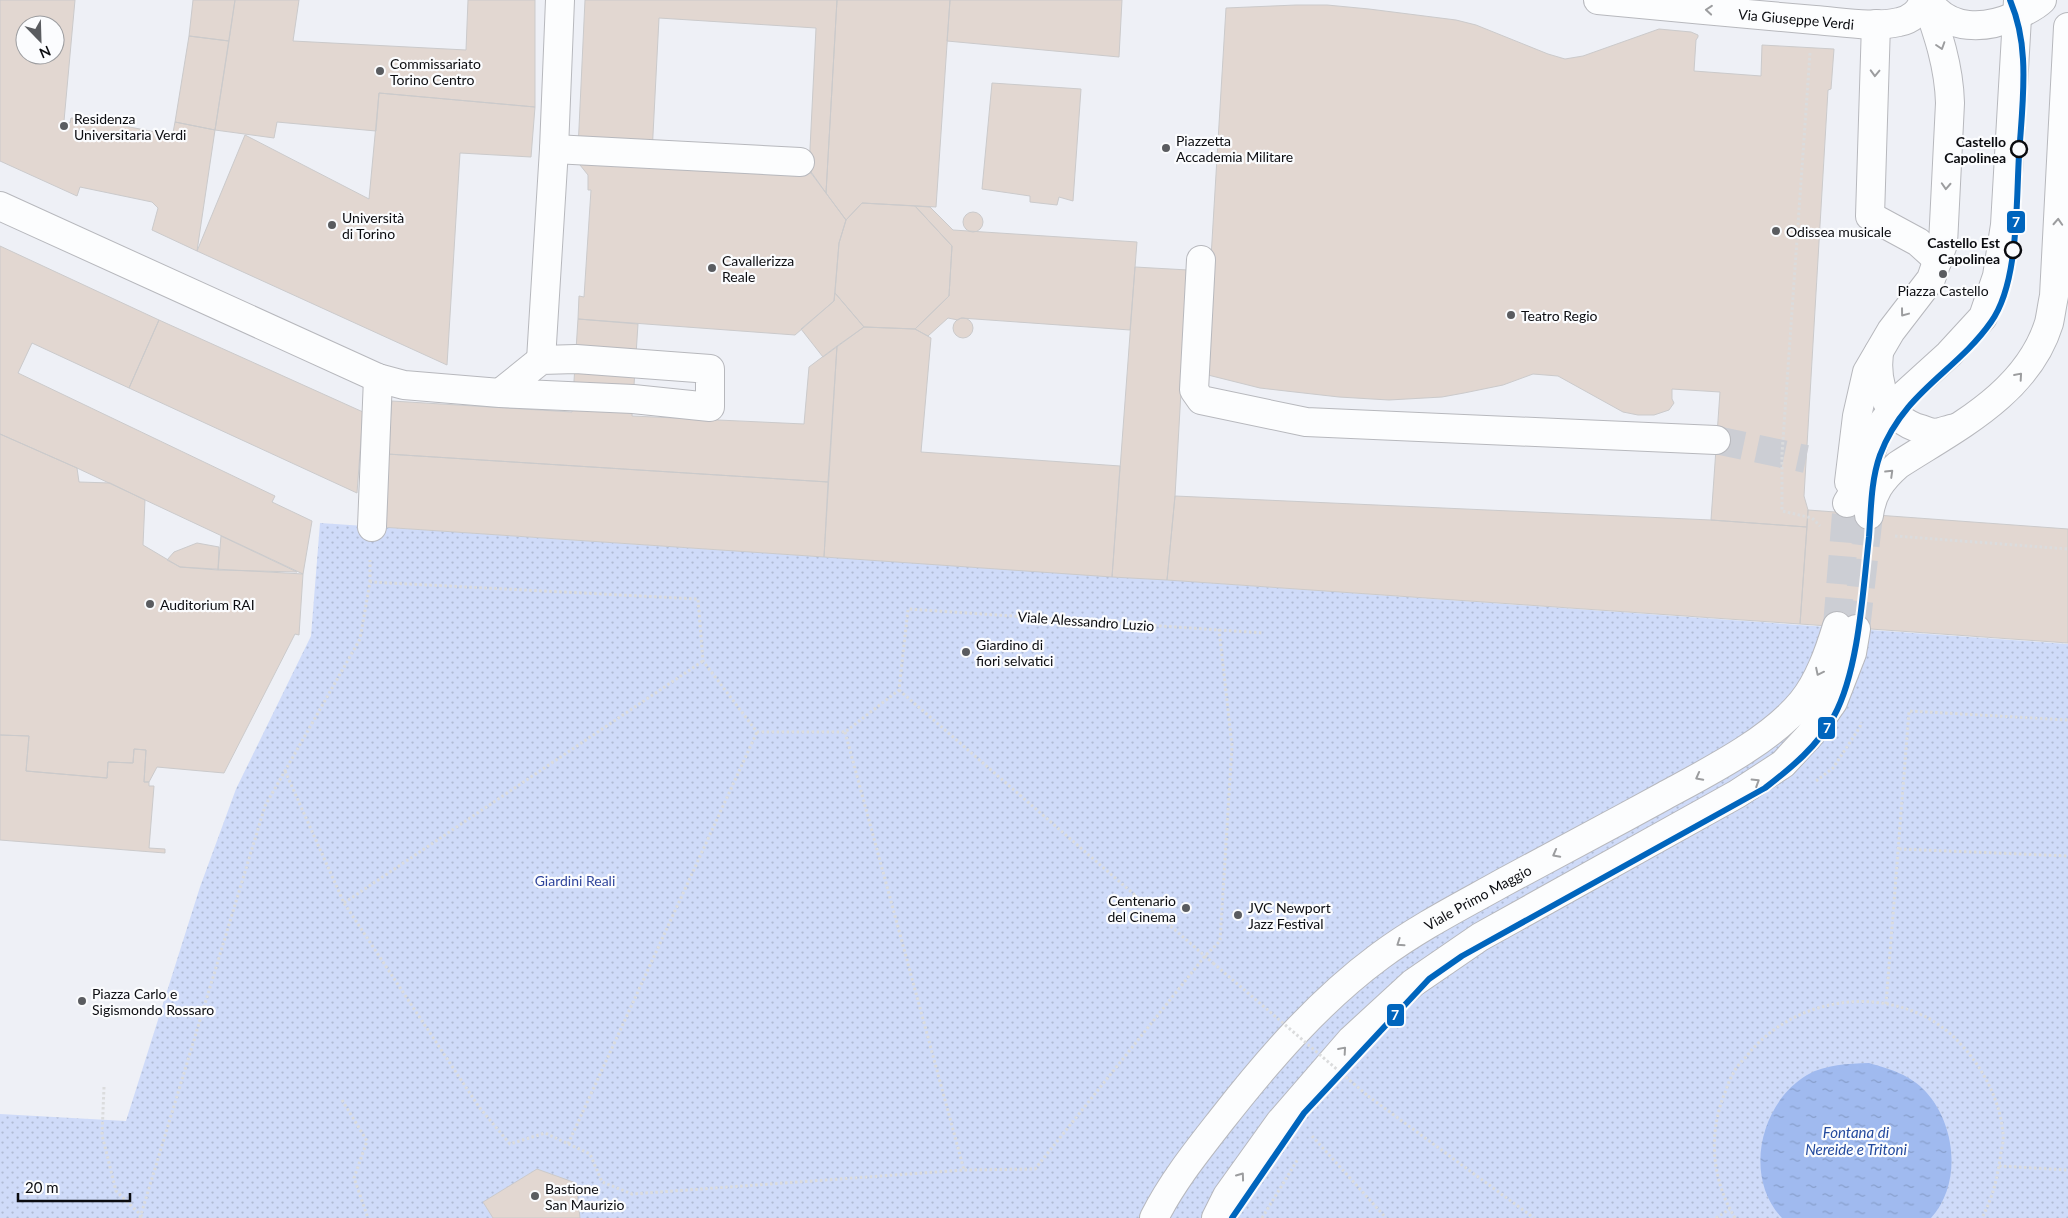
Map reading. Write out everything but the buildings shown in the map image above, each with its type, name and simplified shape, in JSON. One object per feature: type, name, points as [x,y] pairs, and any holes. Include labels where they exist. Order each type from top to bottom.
[{"type":"street","points":[[541,360],[554,148],[560,0]]},
{"type":"street","name":"Via Giuseppe Verdi","points":[[1598,0],[1876,24],[1899,23],[1907,20],[1917,13],[1926,0]]},
{"type":"street","points":[[1926,0],[1944,16],[1966,26],[1984,26],[2010,9],[2042,0]]},
{"type":"street","points":[[1858,509],[1861,392],[1867,372],[1879,348],[1931,279],[1944,237],[1950,80],[1945,58],[1926,0]]},
{"type":"street","points":[[1858,509],[1864,476],[1875,440],[1883,422],[1906,393],[1949,354],[1983,317],[1998,276],[2005,225],[2015,46],[2010,9]]},
{"type":"street","points":[[1876,24],[1870,216],[1918,242],[1938,260]]},
{"type":"street","points":[[1858,509],[1892,470],[1987,408],[2008,389],[2028,365],[2049,323],[2054,296],[2068,27]]},
{"type":"street","points":[[554,148],[800,162]]},
{"type":"street","points":[[0,206],[378,378],[404,385],[500,393],[633,399],[710,407],[710,369],[576,359],[541,360],[500,393]]},
{"type":"street","points":[[1202,260],[1194,390],[1201,400],[1306,422],[1716,440]]},
{"type":"street","points":[[1879,348],[1877,366],[1879,380],[1882,392],[1892,412],[1909,426],[1922,430],[1936,432],[1956,428]]},
{"type":"street","points":[[372,526],[378,378]]},
{"type":"street","name":"Viale Primo Maggio","points":[[1154,1218],[1162,1200],[1187,1164],[1236,1102],[1271,1060],[1330,998],[1380,956],[1438,919],[1707,773],[1756,742],[1801,703],[1846,628],[1852,653],[1833,702],[1810,736],[1783,764],[1738,794],[1480,937],[1413,983],[1351,1040],[1280,1122],[1227,1196],[1216,1218]]},
{"type":"path","points":[[1782,454],[1810,48]]},
{"type":"path","points":[[1890,536],[2068,549]]},
{"type":"path","points":[[140,1216],[264,806],[360,639],[370,582],[698,599],[703,661],[758,732]]},
{"type":"path","name":"Viale Alessandro Luzio","points":[[899,690],[908,609],[1264,633]]},
{"type":"path","points":[[285,770],[344,903],[479,1107],[510,1144],[545,1133],[590,1154],[602,1182],[632,1194],[964,1170],[1035,1169],[1205,956],[1220,941],[1232,746],[1219,629]]},
{"type":"path","points":[[344,903],[703,661]]},
{"type":"path","points":[[758,732],[845,732],[899,690],[1368,1096],[1534,1218]]},
{"type":"path","points":[[1886,1004],[1909,711],[2068,720]]},
{"type":"path","points":[[1809,786],[1833,768],[1860,728],[1862,720]]},
{"type":"path","points":[[568,1144],[758,732]]},
{"type":"path","points":[[845,732],[964,1170]]},
{"type":"path","points":[[1898,849],[2068,856]]},
{"type":"path","points":[[1735,1218],[1724,1200],[1714,1159],[1717,1114],[1733,1073],[1762,1038],[1799,1014],[1842,1002],[1886,1004],[1925,1016],[1957,1040],[1982,1071],[1998,1109],[2003,1135],[1997,1184],[1982,1218]]},
{"type":"path","points":[[1348,1085],[1354,1078]]},
{"type":"path","points":[[104,1087],[102,1135],[116,1191],[144,1218]]},
{"type":"path","points":[[342,1100],[367,1141],[354,1178],[368,1218]]},
{"type":"path","points":[[1307,1144],[1316,1129]]},
{"type":"path","points":[[1312,1136],[1386,1218]]},
{"type":"path","points":[[1262,1218],[1302,1152]]},
{"type":"path","points":[[1999,1166],[2068,1170]]},
{"type":"path","points":[[1716,1218],[1730,1209]]},
{"type":"green space","name":"Giardini Reali","points":[[320,523],[1167,580],[2068,644],[2068,1218],[0,1218],[0,1114],[126,1121],[200,887],[236,789],[311,636]]},
{"type":"water","name":"Fontana di Nereide e Tritoni","points":[[1869,1063],[1892,1070],[1914,1081],[1936,1105],[1949,1137],[1951,1155],[1948,1189],[1941,1204],[1931,1218],[1782,1218],[1770,1201],[1763,1182],[1760,1162],[1762,1142],[1768,1122],[1778,1103],[1791,1088],[1814,1071],[1837,1065]]},
{"type":"tunnel","points":[[1716,440],[1806,459]]},
{"type":"tunnel","points":[[1837,626],[1846,514]]},
{"type":"tunnel","points":[[1856,629],[1869,515]]},
{"type":"transit line","name":"7","points":[[1232,1218],[1304,1113],[1429,979],[1462,956],[1765,788],[1803,756],[1828,727],[1842,697],[1849,676],[1859,629],[1873,485],[1880,455],[1890,433],[1916,398],[1962,355],[1991,322],[2000,306],[2007,286],[2016,219],[2024,83],[2021,37],[2010,0]]},
{"type":"place","name":"Commissariato Torino Centro","points":[[380,71]]},
{"type":"place","name":"Residenza Universitaria Verdi","points":[[64,126]]},
{"type":"place","name":"Piazzetta Accademia Militare","points":[[1166,148]]},
{"type":"place","name":"Castello Capolinea","points":[[2019,149]]},
{"type":"place","name":"Università di Torino","points":[[332,225]]},
{"type":"place","name":"Odissea musicale","points":[[1776,231]]},
{"type":"place","name":"Castello Est Capolinea","points":[[2013,250]]},
{"type":"place","name":"Cavallerizza Reale","points":[[712,268]]},
{"type":"place","name":"Piazza Castello","points":[[1943,274]]},
{"type":"place","name":"Teatro Regio","points":[[1511,315]]},
{"type":"place","name":"Auditorium RAI","points":[[150,604]]},
{"type":"place","name":"Giardino di fiori selvatici","points":[[966,652]]},
{"type":"place","name":"Centenario del Cinema","points":[[1186,908]]},
{"type":"place","name":"JVC Newport Jazz Festival","points":[[1238,915]]},
{"type":"place","name":"Piazza Carlo e Sigismondo Rossaro","points":[[82,1001]]},
{"type":"place","name":"Bastione San Maurizio","points":[[535,1196]]}]
